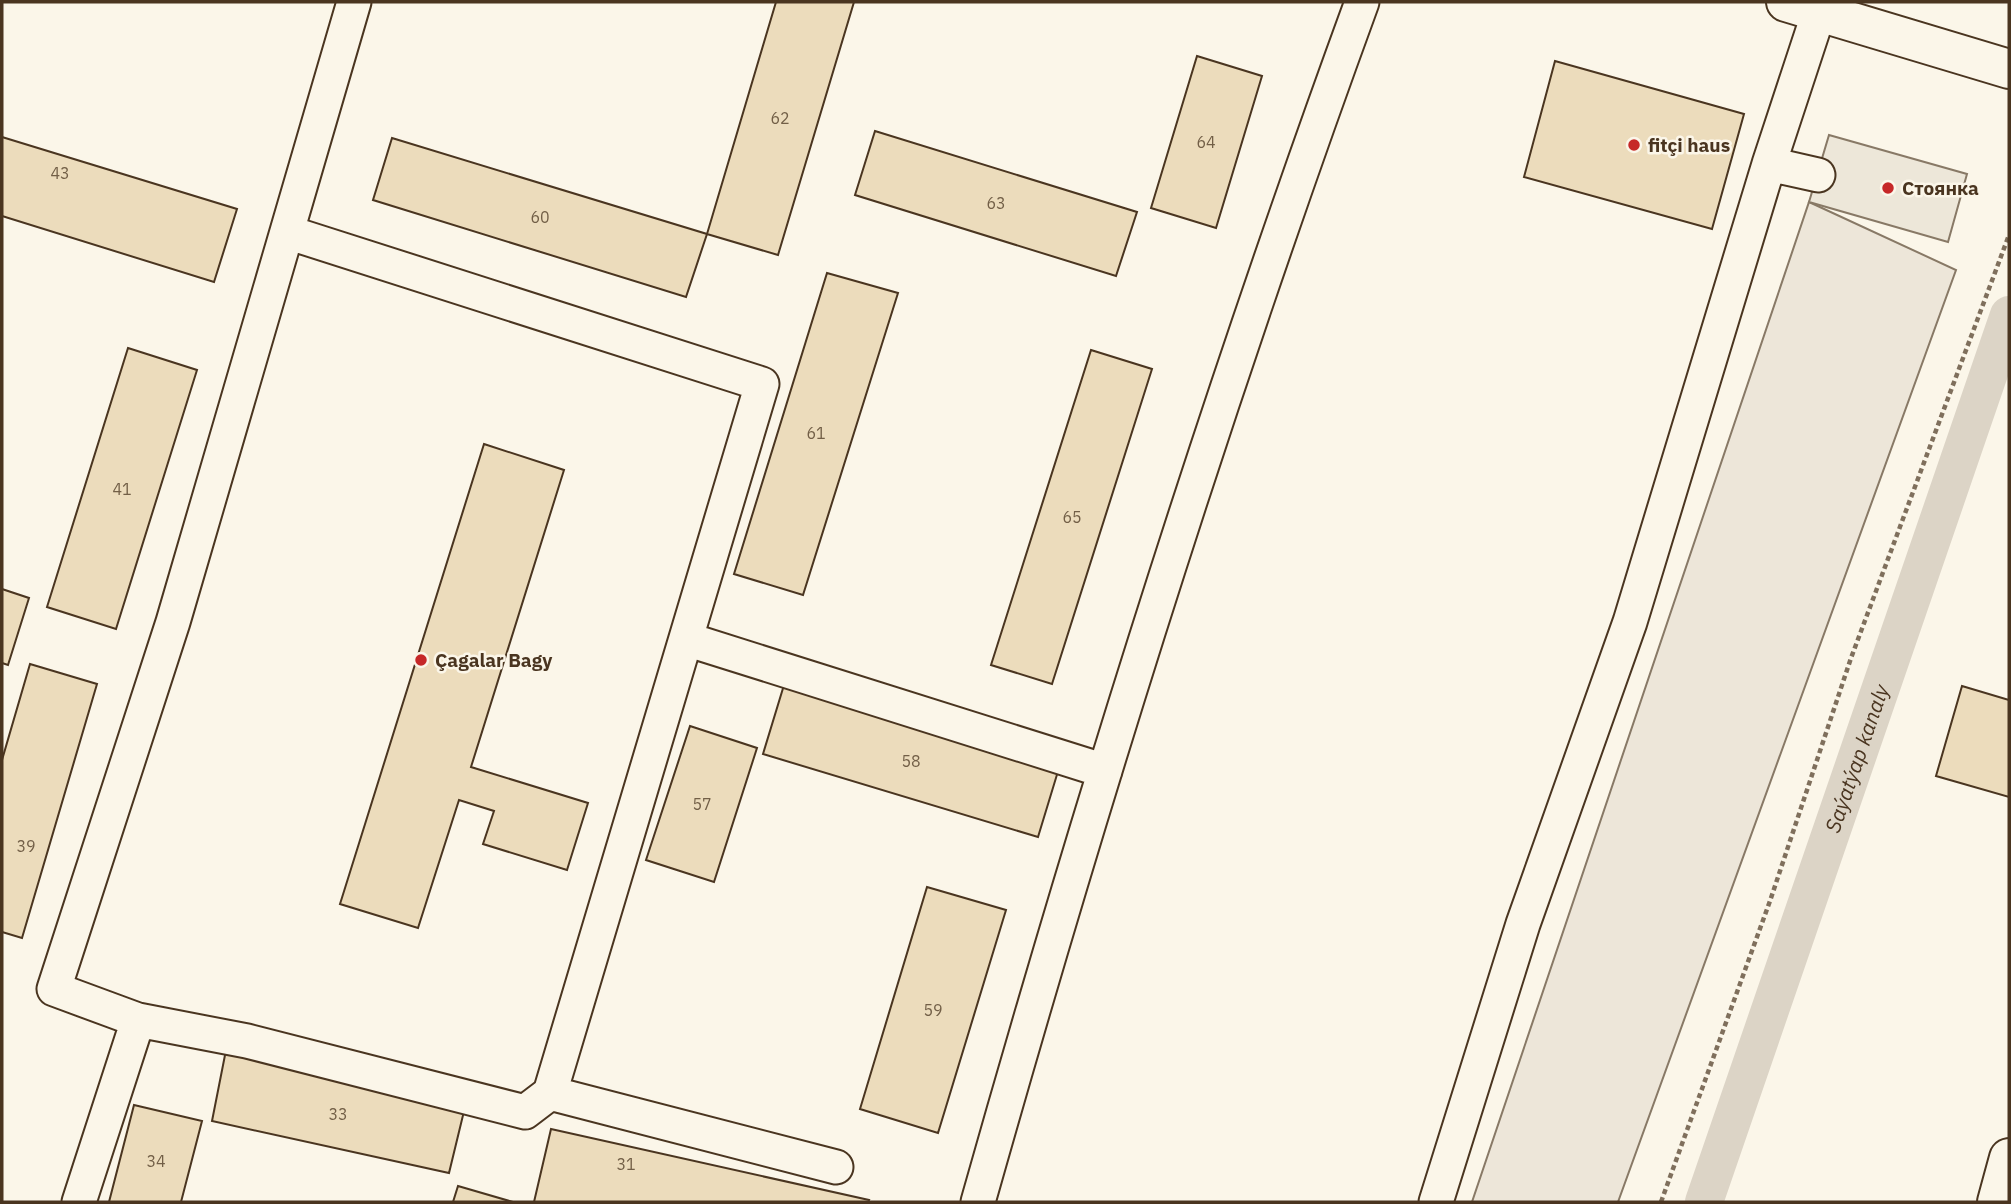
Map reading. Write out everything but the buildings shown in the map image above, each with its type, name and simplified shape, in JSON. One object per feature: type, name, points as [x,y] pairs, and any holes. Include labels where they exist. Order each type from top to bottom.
[{"type":"street","points":[[287,232],[762,384],[550,1093],[526,1112],[247,1041],[138,1020],[54,989],[173,622],[354,2]]},
{"type":"street","points":[[978,1202],[1045,967],[1105,771],[1285,214],[1362,2]]},
{"type":"street","points":[[1436,1202],[1522,924],[1630,622],[1769,164],[1802,7],[2009,69]]},
{"type":"street","points":[[1769,164],[1818,174]]},
{"type":"street","points":[[686,639],[1105,771]]},
{"type":"street","points":[[79,1202],[138,1020]]},
{"type":"street","points":[[550,1093],[836,1167]]},
{"type":"street","points":[[1997,1202],[2009,1158]]},
{"type":"path","points":[[1661,1202],[1770,901],[1851,658],[2009,235]]},
{"type":"shaded area","name":"Стоянка","points":[[1829,135],[1967,174],[1948,242],[1809,202]]},
{"type":"shaded area","points":[[1809,202],[1956,270],[1618,1202],[1472,1202]]},
{"type":"waterway","name":"Saýatýap kanaly","points":[[1704,1202],[2009,315]]},
{"type":"place","name":"fitçi haus","points":[[1634,145]]},
{"type":"place","name":"Стоянка","points":[[1888,188]]},
{"type":"place","name":"Çagalar Bagy","points":[[421,660]]}]
